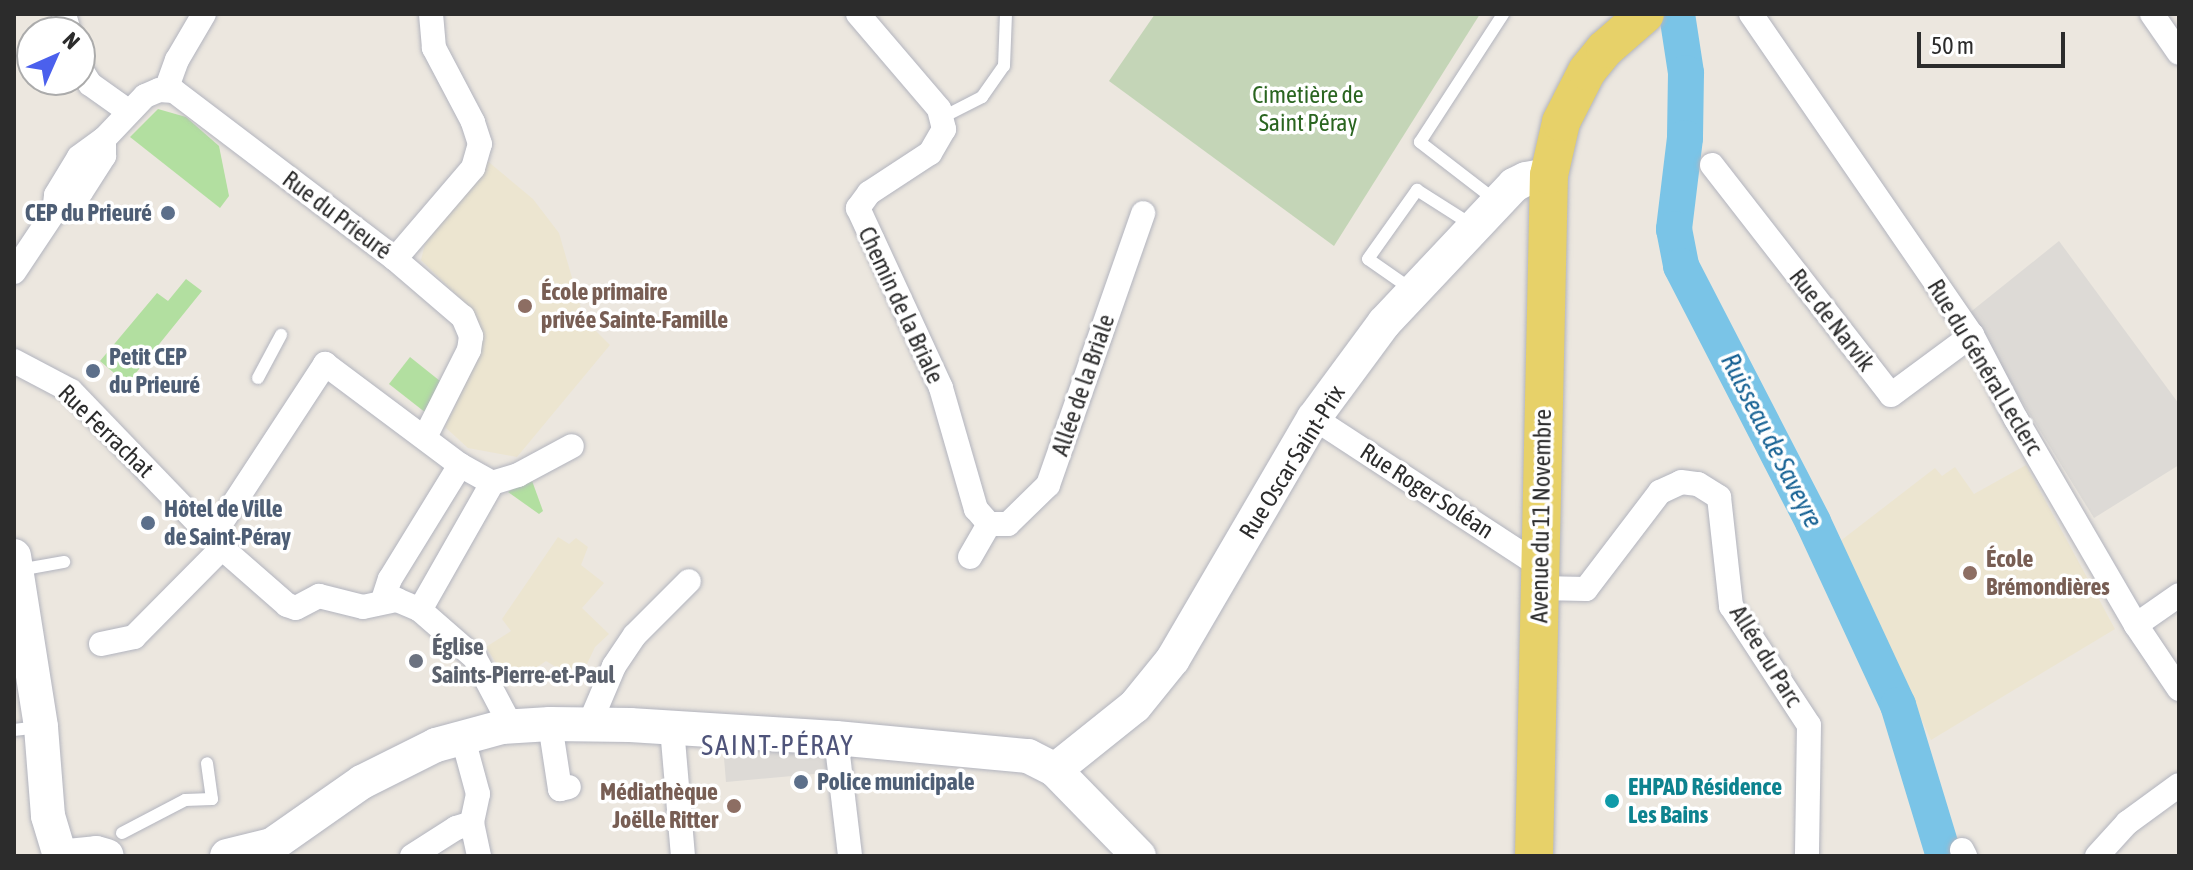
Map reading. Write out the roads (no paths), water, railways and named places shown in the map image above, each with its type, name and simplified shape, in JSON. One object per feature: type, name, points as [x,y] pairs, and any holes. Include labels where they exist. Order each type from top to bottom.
[{"type":"main road","name":"Avenue du 11 Novembre","points":[[1534,856],[1549,175],[1561,122],[1580,84],[1605,49],[1645,14]]},
{"type":"street","points":[[14,272],[54,212],[56,195],[73,166],[145,96],[166,90],[177,60],[204,14]]},
{"type":"street","points":[[395,259],[473,168],[480,144],[473,122],[434,48],[431,14]]},
{"type":"street","points":[[858,14],[939,109],[941,118]]},
{"type":"street","name":"Rue du Général Leclerc","points":[[1751,14],[1972,335],[2016,419],[2136,625],[2179,689]]},
{"type":"street","points":[[2152,14],[2179,53]]},
{"type":"street","points":[[96,88],[128,111]]},
{"type":"street","name":"Rue du Prieuré","points":[[166,90],[189,100],[395,259],[457,311],[471,336],[469,350],[425,437]]},
{"type":"street","name":"Chemin de la Briale","points":[[941,118],[944,129],[930,153],[869,193],[858,208],[941,388],[976,509],[989,524]]},
{"type":"street","name":"Rue de Narvik","points":[[1712,165],[1891,395],[1972,335]]},
{"type":"street","name":"Rue Oscar Saint-Prix","points":[[1055,770],[1135,706],[1173,659],[1314,418],[1384,323],[1498,202],[1526,179],[1549,175]]},
{"type":"street","name":"Allée de la Briale","points":[[989,524],[1008,524],[1048,485],[1143,213]]},
{"type":"street","name":"Rue Ferrachat","points":[[14,361],[71,391],[217,542],[287,605],[296,608],[319,596],[363,607],[383,600]]},
{"type":"street","points":[[101,644],[134,637],[217,542],[325,364],[460,465],[492,483]]},
{"type":"street","name":"Rue Roger Soléan","points":[[1314,418],[1539,576]]},
{"type":"street","points":[[420,610],[492,483],[518,475],[572,446]]},
{"type":"street","points":[[460,465],[390,579],[383,600],[402,601],[420,610],[475,658],[511,726]]},
{"type":"street","name":"Allée du Parc","points":[[1539,576],[1586,589],[1660,492],[1681,482],[1698,484],[1719,497],[1731,606],[1809,725],[1807,856]]},
{"type":"street","points":[[970,557],[989,524]]},
{"type":"street","points":[[15,564],[27,729],[60,856]]},
{"type":"street","points":[[589,725],[614,666],[635,635],[689,581]]},
{"type":"street","points":[[2136,625],[2179,595]]},
{"type":"street","points":[[239,855],[272,845],[362,782],[462,735],[511,726],[550,724],[836,738],[1014,753],[1045,762],[1055,770],[1139,856]]},
{"type":"street","points":[[550,724],[560,789],[569,787]]},
{"type":"street","points":[[672,728],[683,856]]},
{"type":"street","points":[[462,735],[478,794],[472,823],[479,856]]},
{"type":"street","points":[[836,738],[849,847]]},
{"type":"street","points":[[2097,856],[2127,823],[2179,785]]},
{"type":"street","points":[[412,856],[456,828],[472,823]]},
{"type":"street","points":[[68,856],[114,844]]},
{"type":"lane","points":[[941,118],[982,97],[1004,66],[1006,14]]},
{"type":"lane","points":[[1498,202],[1420,142],[1503,14]]},
{"type":"lane","points":[[1414,292],[1368,259],[1417,190],[1474,227]]},
{"type":"lane","points":[[258,378],[281,335]]},
{"type":"lane","points":[[15,564],[64,562]]},
{"type":"lane","points":[[114,844],[185,800],[212,799],[207,763]]},
{"type":"waterway","name":"Ruisseau de Saveyre","points":[[1677,14],[1686,73],[1685,138],[1674,229],[1681,266],[1813,522],[1898,705],[1944,856]]},
{"type":"place","name":"CEP du Prieuré","points":[[168,213]]},
{"type":"place","name":"École primaire privée Sainte-Famille","points":[[525,306]]},
{"type":"place","name":"Petit CEP du Prieuré","points":[[93,371]]},
{"type":"place","name":"Hôtel de Ville de Saint-Péray","points":[[148,523]]},
{"type":"place","name":"École Brémondières","points":[[1970,573]]},
{"type":"place","name":"Église Saints-Pierre-et-Paul","points":[[416,661]]},
{"type":"place","name":"Police municipale","points":[[801,782]]},
{"type":"place","name":"EHPAD Résidence Les Bains","points":[[1612,801]]},
{"type":"place","name":"Médiathèque Joëlle Ritter","points":[[734,806]]},
{"type":"district","name":"SAINT-PÉRAY","points":[[778,745]]},
{"type":"park label","name":"Cimetière de Saint Péray","points":[[1308,109]]}]
